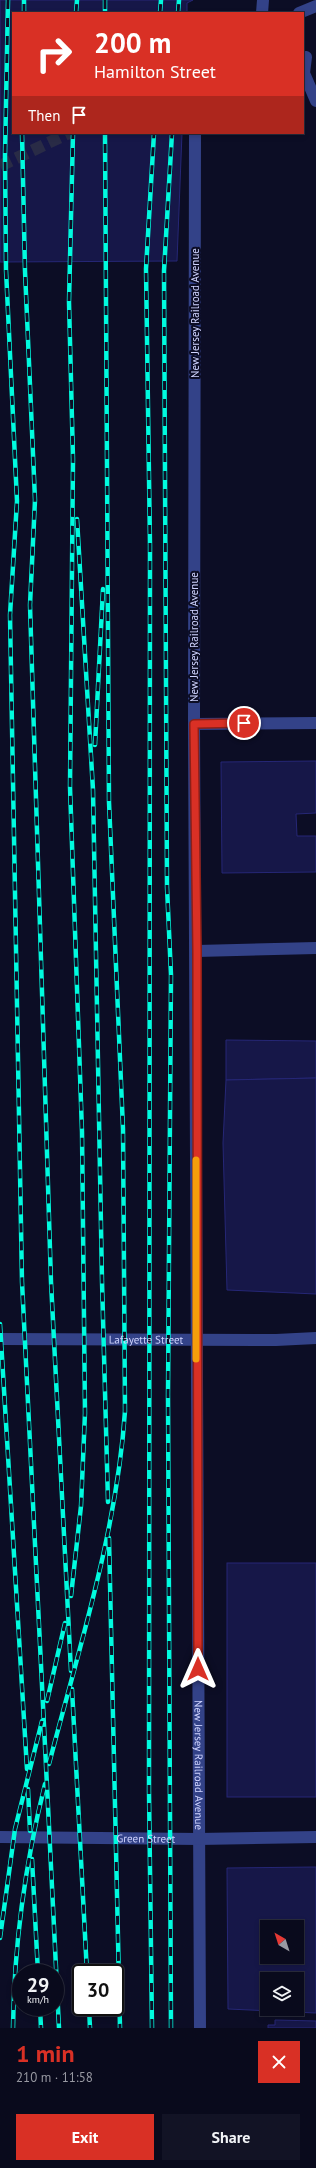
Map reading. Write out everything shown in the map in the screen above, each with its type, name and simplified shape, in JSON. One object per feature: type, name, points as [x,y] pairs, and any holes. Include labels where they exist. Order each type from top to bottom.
[{"type":"street","points":[[262,12],[264,0]]},
{"type":"street","points":[[301,12],[316,6]]},
{"type":"street","points":[[308,57],[304,74],[316,101]]},
{"type":"street","name":"New Jersey Railroad Avenue","points":[[195,134],[194,724],[197,950],[196,1338],[200,2028]]},
{"type":"street","points":[[194,724],[316,723]]},
{"type":"street","points":[[197,950],[316,948]]},
{"type":"street","name":"Lafayette Street","points":[[0,1339],[196,1338],[276,1340],[316,1338]]},
{"type":"street","name":"Green Street","points":[[0,1837],[199,1839],[316,1837]]},
{"type":"building","points":[[0,0],[193,0],[187,3],[187,12],[12,12],[12,134],[182,134],[177,261],[0,262]]},
{"type":"building","points":[[316,761],[316,813],[296,814],[297,836],[316,836],[316,872],[222,873],[221,762]]},
{"type":"building","points":[[226,1040],[316,1041],[316,1078],[226,1080]]},
{"type":"building","points":[[316,1078],[316,1294],[227,1290],[223,1143],[226,1080]]},
{"type":"building","points":[[227,1563],[316,1563],[316,1797],[227,1797]]},
{"type":"building","points":[[316,1867],[316,2013],[304,2012],[304,1972],[260,1972],[260,2010],[228,2009],[227,1868]]},
{"type":"building","points":[[275,2020],[316,2021],[316,2028],[268,2028],[268,2025],[275,2025]]},
{"type":"tunnel","points":[[0,166],[67,134]]},
{"type":"railway","points":[[8,0],[5,156],[6,270],[17,501],[10,615],[22,1282],[59,2028]]},
{"type":"railway","points":[[24,0],[24,12]]},
{"type":"railway","points":[[76,12],[77,0]]},
{"type":"railway","points":[[105,0],[105,12]]},
{"type":"railway","points":[[160,12],[161,0]]},
{"type":"railway","points":[[178,12],[179,0]]},
{"type":"railway","points":[[22,134],[25,271],[35,500],[30,605],[51,1282],[71,1671]]},
{"type":"railway","points":[[71,1596],[81,1506],[85,1413],[82,1132],[70,787],[73,459],[69,302],[73,134]]},
{"type":"railway","points":[[49,1764],[84,1633],[105,1545],[121,1456],[125,1411],[123,1129],[109,802],[105,134]]},
{"type":"railway","points":[[152,2028],[149,1791],[150,545],[146,269],[154,134]]},
{"type":"railway","points":[[171,2028],[168,1395],[171,975],[167,887],[164,271],[172,134]]},
{"type":"railway","points":[[77,519],[93,790],[102,1281],[108,1502]]},
{"type":"railway","points":[[95,745],[103,589]]},
{"type":"railway","points":[[0,1324],[27,1769]]},
{"type":"railway","points":[[109,1538],[120,2028]]},
{"type":"railway","points":[[47,1701],[65,1623]]},
{"type":"railway","points":[[72,1689],[87,1964]]},
{"type":"railway","points":[[0,1938],[15,1829],[42,1721]]},
{"type":"railway","points":[[13,2028],[18,1935],[26,1874],[45,1784]]},
{"type":"railway","points":[[28,1789],[30,1831]]},
{"type":"railway","points":[[32,1859],[38,1964]]},
{"type":"railway","points":[[40,2016],[41,2028]]},
{"type":"railway","points":[[89,2016],[90,2028]]},
{"type":"slow traffic","points":[[196,1160],[196,1359]]},
{"type":"route","points":[[198,1669],[196,1338],[197,950],[194,724],[244,723]]}]
